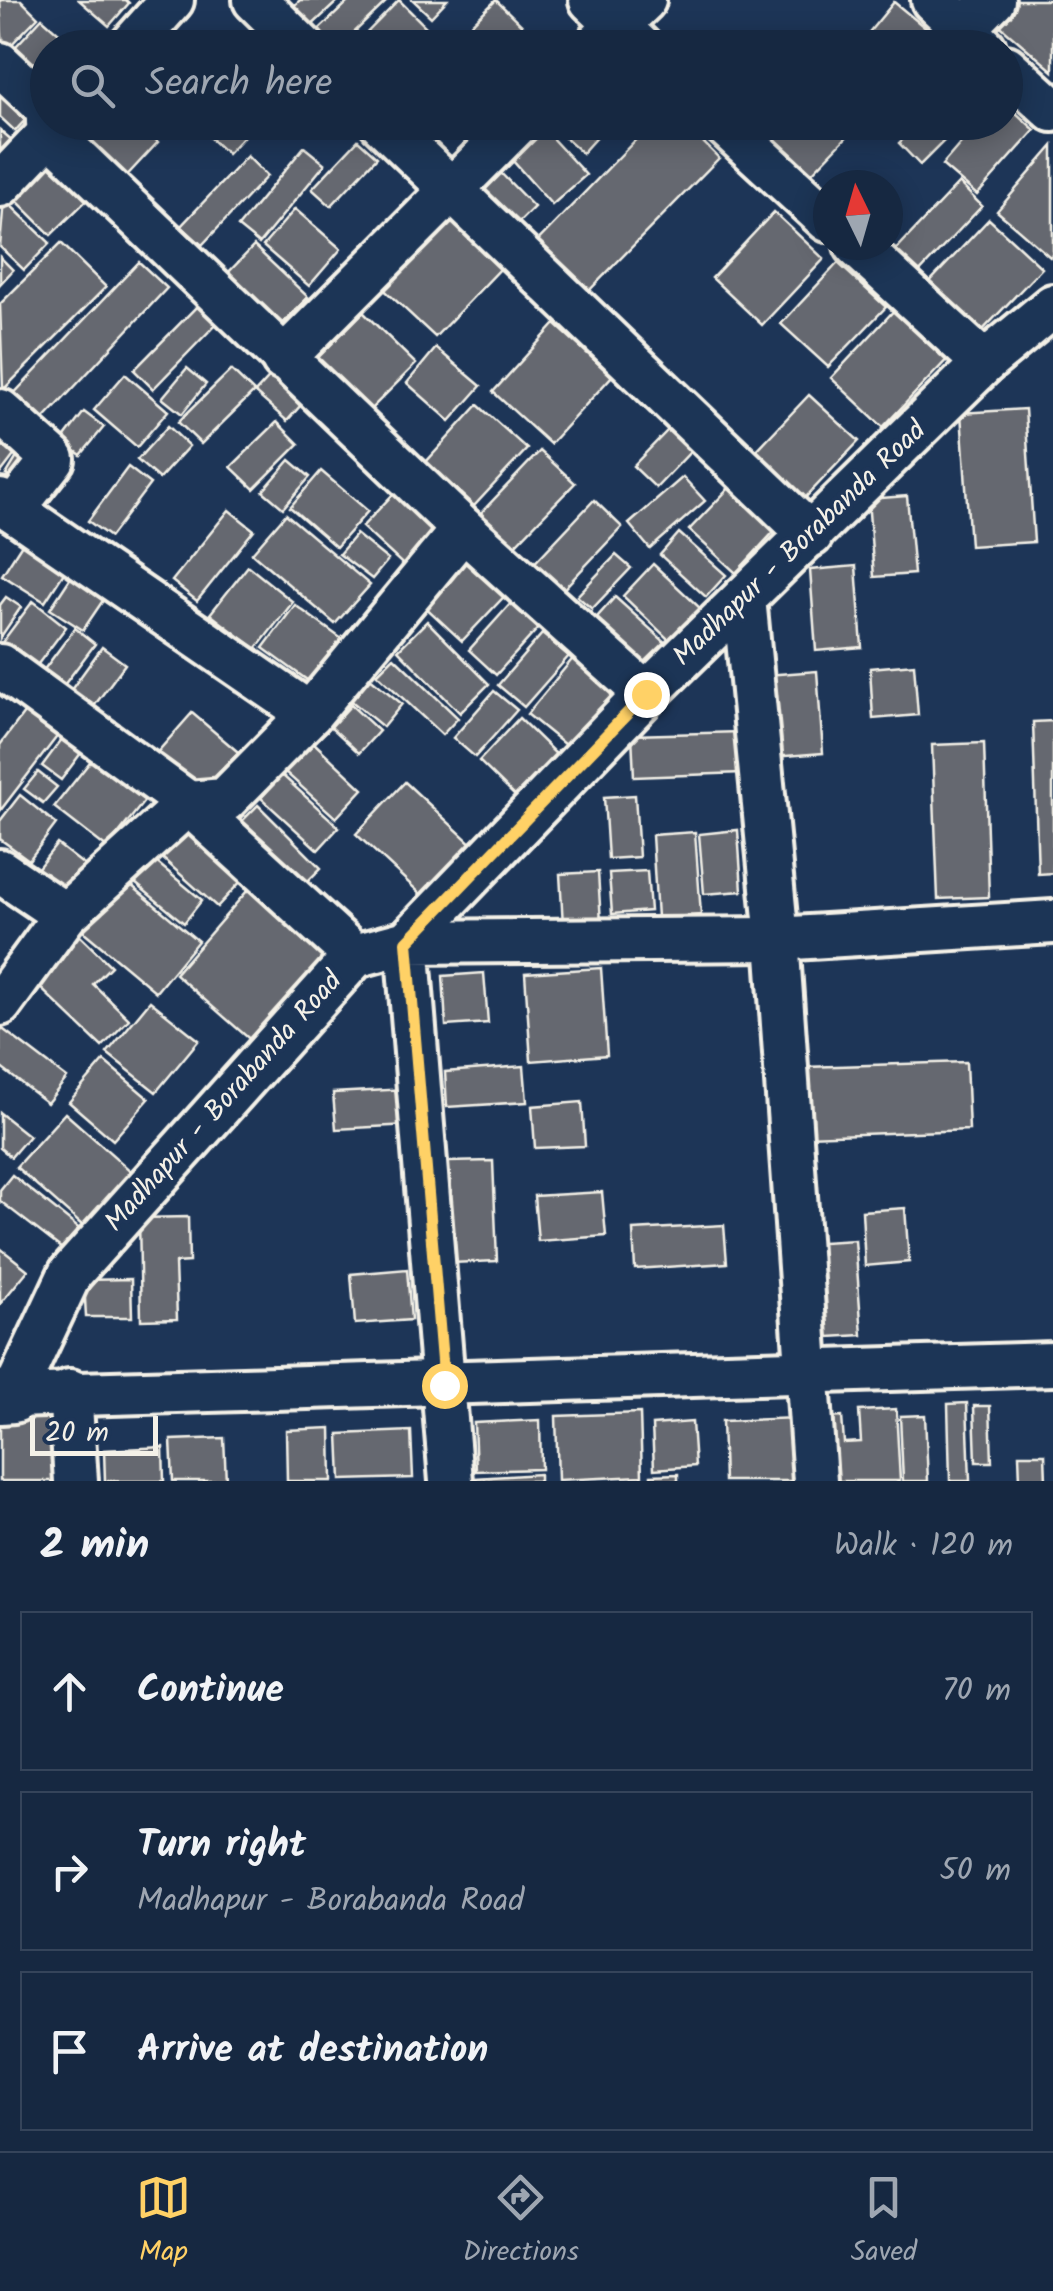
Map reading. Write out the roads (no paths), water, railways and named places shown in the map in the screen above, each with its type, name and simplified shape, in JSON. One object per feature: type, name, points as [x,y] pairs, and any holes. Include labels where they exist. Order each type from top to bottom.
[{"type":"street","points":[[145,30],[172,0]]},
{"type":"street","points":[[255,0],[286,30]]},
{"type":"street","points":[[933,0],[981,26]]},
{"type":"street","points":[[0,64],[30,91]]},
{"type":"street","points":[[1023,83],[1053,110]]},
{"type":"street","points":[[0,185],[38,140]]},
{"type":"street","points":[[67,140],[284,358],[463,529],[646,694]]},
{"type":"street","points":[[398,140],[811,536]]},
{"type":"street","points":[[284,358],[501,140]]},
{"type":"street","points":[[741,140],[813,206]]},
{"type":"street","points":[[872,260],[984,363]]},
{"type":"street","name":"Madhapur - Borabanda Road","points":[[6,1396],[70,1274],[355,956],[407,942],[646,694],[984,363],[1053,306]]},
{"type":"street","points":[[0,411],[53,459],[6,505],[310,714]]},
{"type":"street","points":[[0,1004],[65,915],[188,803],[225,800],[310,714],[463,529]]},
{"type":"street","points":[[744,598],[777,939],[815,1481]]},
{"type":"street","points":[[0,666],[188,803],[355,956]]},
{"type":"street","points":[[0,872],[65,915]]},
{"type":"street","points":[[451,1481],[407,942],[777,939],[1053,922]]},
{"type":"street","points":[[6,1396],[1053,1364]]},
{"type":"street","points":[[70,1392],[76,1481]]}]
